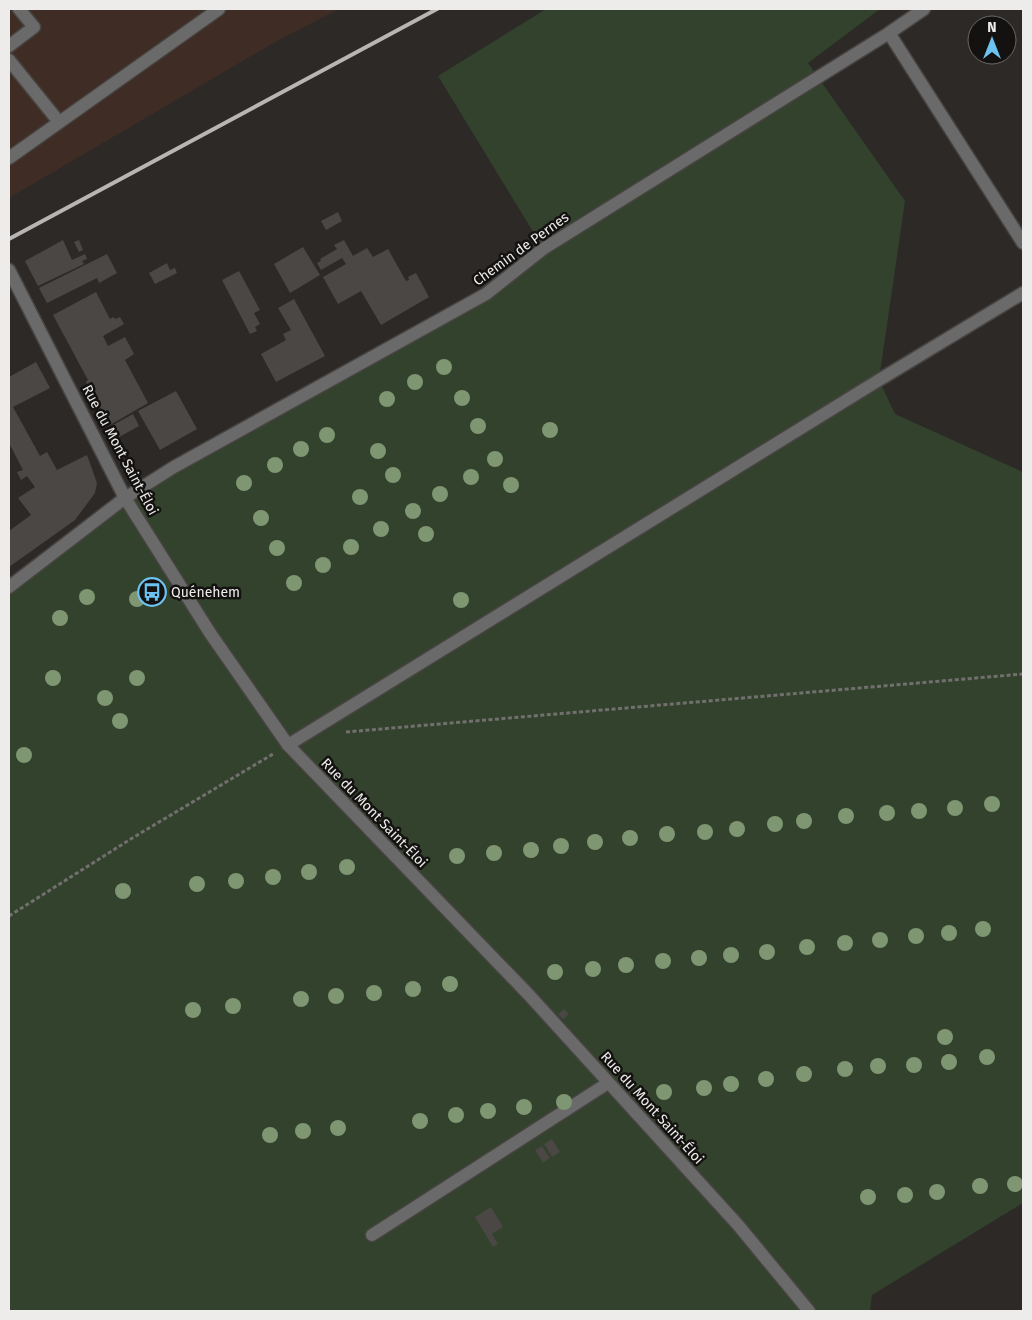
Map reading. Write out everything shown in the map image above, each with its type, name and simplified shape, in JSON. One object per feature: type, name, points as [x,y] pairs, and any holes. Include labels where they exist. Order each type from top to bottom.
[{"type":"street","points":[[9,46],[34,27],[19,9]]},
{"type":"street","points":[[9,158],[220,9]]},
{"type":"street","name":"Chemin de Pernes","points":[[9,587],[125,498],[174,467],[486,294],[543,249],[889,33],[924,9]]},
{"type":"street","points":[[889,33],[1023,243]]},
{"type":"street","points":[[9,60],[59,122]]},
{"type":"street","name":"Rue du Mont Saint-Éloi","points":[[9,270],[125,498],[210,633],[288,746],[528,995],[738,1225],[809,1311]]},
{"type":"street","points":[[288,746],[1023,293]]},
{"type":"street","points":[[372,1235],[608,1083]]},
{"type":"path","points":[[342,733],[1023,674]]},
{"type":"path","points":[[9,916],[134,838],[288,746]]},
{"type":"shaded area","points":[[9,9],[339,9],[277,41],[9,198]]},
{"type":"green space","points":[[546,9],[880,9],[808,63],[905,201],[879,380],[895,414],[1023,472],[1023,1203],[872,1295],[870,1311],[9,1311],[9,587],[125,498],[486,294],[543,248],[438,76]]},
{"type":"building","points":[[338,212],[342,221],[326,230],[321,221]]},
{"type":"building","points":[[63,240],[72,260],[85,254],[87,259],[82,261],[84,264],[38,286],[25,261]]},
{"type":"building","points":[[79,240],[83,250],[79,252],[74,242]]},
{"type":"building","points":[[344,240],[353,256],[367,248],[373,257],[388,249],[406,281],[409,280],[408,277],[416,273],[429,297],[381,325],[361,291],[338,304],[323,277],[346,264],[342,258],[321,270],[317,263],[321,261],[320,259],[337,249],[334,245]]},
{"type":"building","points":[[303,247],[320,275],[290,293],[274,264]]},
{"type":"building","points":[[107,254],[117,273],[99,283],[97,278],[47,303],[39,288]]},
{"type":"building","points":[[167,263],[170,270],[175,268],[177,273],[155,284],[149,273]]},
{"type":"building","points":[[239,271],[260,310],[254,313],[260,324],[255,327],[257,331],[250,334],[222,280]]},
{"type":"building","points":[[96,292],[110,319],[120,317],[124,324],[103,336],[108,346],[125,337],[134,354],[125,360],[148,403],[110,425],[86,382],[88,380],[53,315]]},
{"type":"building","points":[[294,299],[325,356],[276,382],[261,354],[286,340],[283,334],[291,330],[278,308]]},
{"type":"building","points":[[36,362],[50,388],[13,407],[40,456],[47,452],[57,470],[87,455],[97,483],[95,493],[75,520],[9,567],[9,531],[31,515],[18,498],[35,487],[27,476],[21,480],[17,472],[23,470],[9,443],[9,377]]},
{"type":"building","points":[[176,391],[197,429],[160,450],[138,411]]},
{"type":"building","points":[[133,414],[139,426],[119,437],[113,425]]},
{"type":"building","points":[[564,1009],[569,1014],[563,1019],[558,1014]]},
{"type":"building","points":[[552,1139],[560,1152],[552,1157],[544,1144]]},
{"type":"building","points":[[542,1146],[550,1158],[543,1163],[535,1150]]},
{"type":"building","points":[[491,1207],[503,1227],[492,1234],[498,1244],[493,1247],[475,1217]]},
{"type":"railway","points":[[9,239],[437,9]]},
{"type":"place","name":"Quénehem","points":[[152,592]]}]
